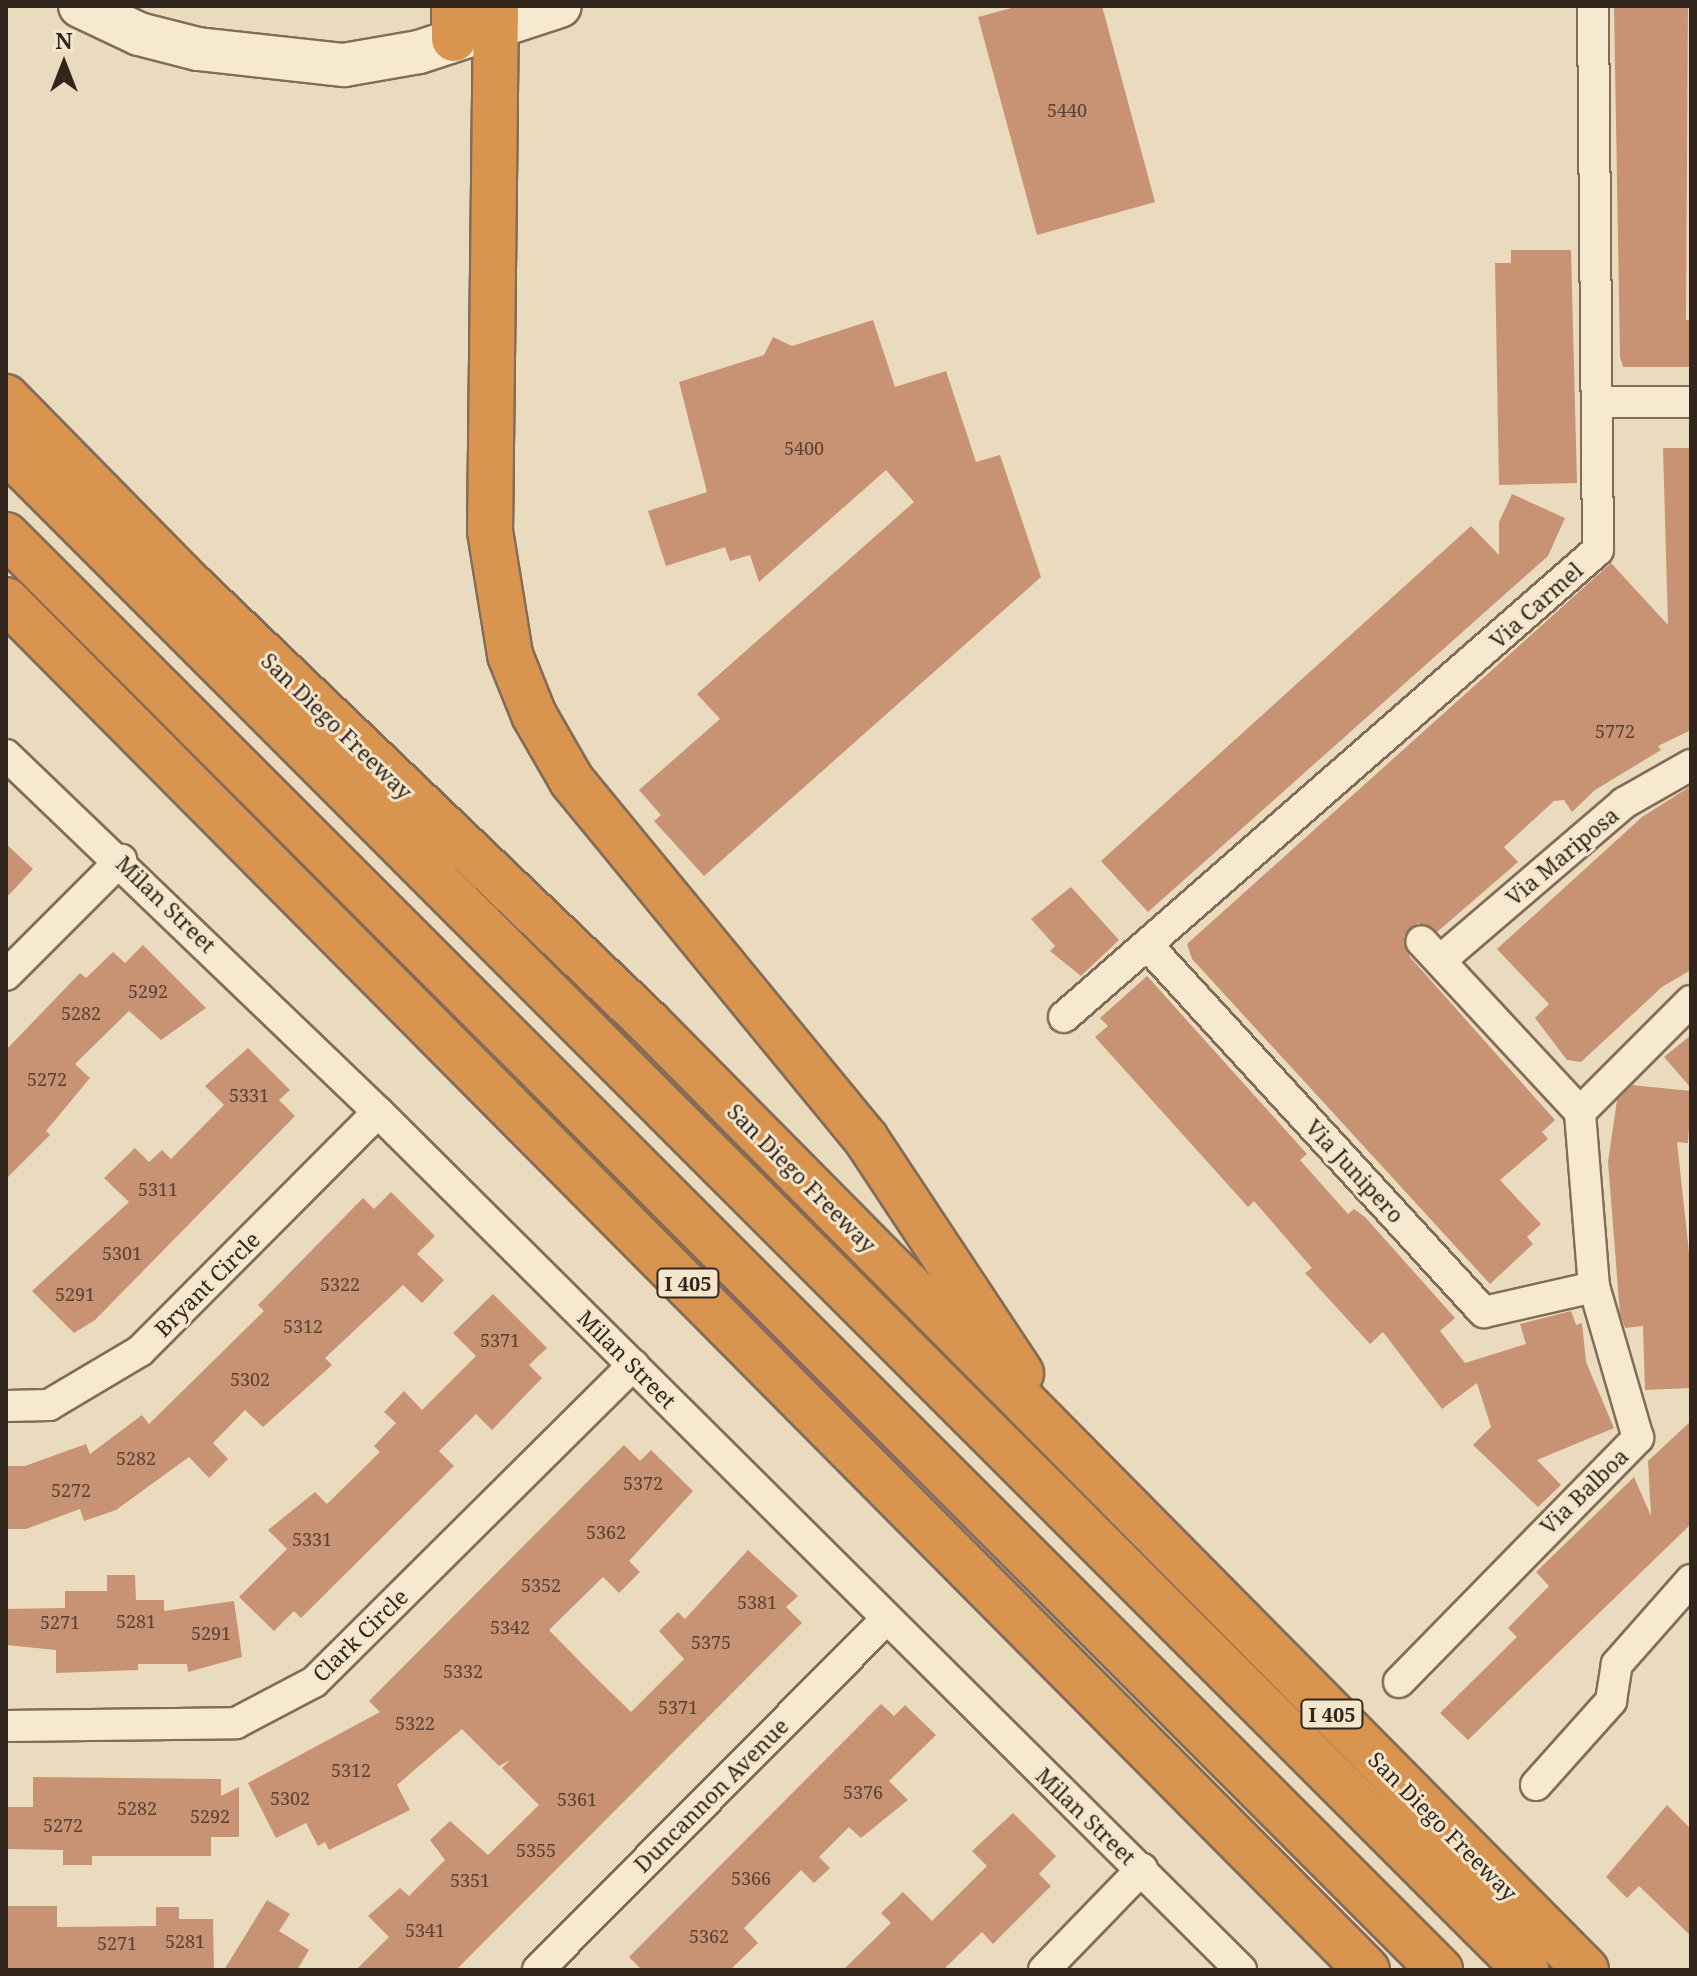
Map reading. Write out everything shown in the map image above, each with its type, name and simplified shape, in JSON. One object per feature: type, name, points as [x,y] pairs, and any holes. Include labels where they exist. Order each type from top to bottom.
[{"type":"highway","points":[[495,16],[490,531],[497,601],[534,715],[572,781],[866,1139],[1078,1458]]},
{"type":"highway","name":"San Diego Freeway","points":[[6,397],[194,588],[649,1023],[1586,1970]]},
{"type":"highway","points":[[6,450],[1526,1970]]},
{"type":"highway","points":[[6,535],[1440,1970]]},
{"type":"highway","name":"I 405","points":[[6,600],[1367,1970]]},
{"type":"main road","points":[[80,6],[139,34],[198,49],[344,65],[454,23],[560,6]]},
{"type":"street","name":"Via Carmel","points":[[1064,1017],[1150,948],[1598,550],[1593,6]]},
{"type":"street","points":[[1597,402],[1691,402]]},
{"type":"street","name":"Milan Street","points":[[6,755],[121,860],[378,1112],[885,1620],[1142,1869],[1241,1970]]},
{"type":"street","name":"Via Mariposa","points":[[1580,1112],[1431,950],[1624,803],[1691,765]]},
{"type":"street","points":[[6,975],[121,860]]},
{"type":"street","name":"Via Junipero","points":[[1150,948],[1484,1312],[1594,1287]]},
{"type":"street","points":[[1580,1112],[1691,1001]]},
{"type":"street","name":"Bryant Circle","points":[[6,1406],[49,1405],[140,1351],[378,1112]]},
{"type":"street","name":"Via Balboa","points":[[1399,1682],[1638,1438],[1594,1287],[1580,1112]]},
{"type":"street","name":"Clark Circle","points":[[6,1726],[236,1723],[314,1682],[633,1365]]},
{"type":"street","points":[[1536,1785],[1611,1701],[1617,1664],[1691,1580]]},
{"type":"street","name":"Duncannon Avenue","points":[[538,1970],[885,1620]]},
{"type":"street","points":[[1044,1970],[1142,1869]]},
{"type":"building","points":[[1019,6],[1102,6],[1155,202],[1037,235],[978,17]]},
{"type":"building","points":[[1614,6],[1688,6],[1686,320],[1691,320],[1691,367],[1623,367],[1620,357]]},
{"type":"building","points":[[1511,250],[1571,250],[1577,483],[1499,485],[1495,263],[1511,263]]},
{"type":"building","points":[[873,320],[895,387],[946,371],[976,462],[1000,455],[1041,577],[704,876],[654,821],[661,815],[639,790],[720,719],[697,694],[914,502],[886,470],[759,582],[750,555],[730,561],[725,547],[666,566],[648,511],[707,492],[679,382],[764,355],[773,337],[792,346]]},
{"type":"building","points":[[1663,448],[1691,448],[1691,730],[1658,746],[1661,750],[1595,790],[1572,812],[1564,800],[1554,801],[1504,847],[1518,862],[1437,932],[1418,923],[1404,936],[1410,957],[1555,1120],[1542,1132],[1548,1139],[1500,1180],[1541,1224],[1527,1237],[1533,1244],[1490,1284],[1192,959],[1187,944],[1611,563],[1668,625]]},
{"type":"building","points":[[1512,494],[1565,518],[1548,556],[1148,912],[1101,861],[1471,526],[1499,555],[1499,522]]},
{"type":"building","points":[[1691,786],[1691,970],[1662,987],[1581,1062],[1567,1060],[1535,1018],[1549,1004],[1497,949],[1642,817]]},
{"type":"building","points":[[6,844],[33,869],[6,898]]},
{"type":"building","points":[[1071,887],[1119,940],[1081,976],[1050,951],[1055,946],[1031,919]]},
{"type":"building","points":[[143,945],[206,1008],[161,1040],[129,1011],[75,1064],[90,1078],[46,1131],[50,1135],[6,1179],[6,1050],[80,973],[86,978],[113,952],[125,963]]},
{"type":"building","points":[[1147,976],[1307,1154],[1300,1160],[1348,1214],[1354,1209],[1365,1217],[1455,1318],[1440,1331],[1465,1363],[1526,1344],[1520,1324],[1571,1311],[1576,1325],[1582,1323],[1586,1362],[1614,1428],[1537,1460],[1561,1485],[1538,1507],[1473,1445],[1491,1427],[1477,1383],[1442,1409],[1383,1332],[1370,1344],[1305,1273],[1312,1268],[1254,1201],[1248,1207],[1095,1037],[1108,1026],[1100,1018]]},
{"type":"building","points":[[1691,1035],[1691,1088],[1664,1057]]},
{"type":"building","points":[[248,1048],[290,1090],[279,1100],[295,1116],[95,1320],[74,1333],[32,1291],[129,1202],[104,1178],[135,1148],[149,1162],[162,1150],[171,1159],[224,1105],[205,1086]]},
{"type":"building","points":[[1632,1085],[1691,1091],[1688,1143],[1677,1142],[1691,1271],[1691,1388],[1645,1390],[1643,1326],[1625,1328],[1620,1314],[1608,1162],[1617,1100]]},
{"type":"building","points":[[391,1192],[435,1236],[417,1254],[444,1280],[422,1303],[403,1285],[325,1358],[332,1365],[263,1427],[245,1410],[213,1443],[228,1459],[209,1478],[189,1457],[116,1510],[84,1521],[80,1509],[26,1529],[6,1529],[6,1466],[25,1466],[86,1444],[90,1454],[142,1415],[149,1424],[264,1311],[258,1305],[363,1198],[374,1209]]},
{"type":"building","points":[[493,1294],[547,1348],[529,1365],[542,1378],[492,1430],[476,1414],[439,1451],[454,1466],[301,1618],[294,1611],[274,1631],[239,1597],[287,1549],[268,1530],[315,1492],[327,1504],[380,1452],[374,1446],[396,1423],[384,1412],[404,1391],[422,1410],[476,1356],[453,1333]]},
{"type":"building","points":[[1691,1421],[1691,1524],[1468,1740],[1440,1713],[1517,1637],[1508,1628],[1549,1586],[1536,1572],[1634,1477],[1651,1516],[1648,1461]]},
{"type":"building","points":[[624,1445],[640,1461],[651,1450],[693,1491],[629,1561],[640,1572],[619,1593],[603,1577],[549,1630],[595,1677],[631,1712],[684,1659],[659,1631],[678,1612],[685,1619],[748,1550],[798,1596],[786,1607],[802,1623],[456,1970],[356,1970],[389,1937],[368,1916],[400,1888],[409,1896],[445,1860],[430,1840],[450,1821],[488,1855],[539,1805],[502,1768],[510,1760],[499,1766],[462,1729],[397,1785],[410,1810],[329,1850],[325,1842],[318,1846],[306,1823],[276,1838],[248,1783],[380,1712],[369,1701]]},
{"type":"building","points":[[107,1575],[135,1575],[136,1600],[164,1600],[164,1611],[234,1601],[242,1657],[188,1672],[187,1664],[138,1664],[138,1670],[56,1673],[56,1650],[6,1645],[6,1609],[65,1608],[65,1591],[107,1591]]},
{"type":"building","points":[[881,1704],[894,1716],[905,1705],[936,1735],[889,1781],[908,1800],[861,1838],[849,1827],[819,1857],[830,1868],[814,1883],[801,1870],[744,1928],[758,1943],[730,1970],[642,1970],[629,1957]]},
{"type":"building","points":[[33,1777],[221,1779],[221,1796],[239,1787],[239,1837],[211,1837],[211,1856],[92,1856],[92,1865],[63,1865],[63,1850],[6,1849],[6,1807],[33,1807]]},
{"type":"building","points":[[1667,1805],[1691,1829],[1691,1936],[1639,1886],[1627,1898],[1606,1877]]},
{"type":"building","points":[[1013,1813],[1056,1856],[1039,1874],[1051,1886],[993,1944],[982,1932],[943,1970],[843,1970],[891,1923],[881,1913],[903,1892],[932,1921],[987,1866],[972,1851]]},
{"type":"building","points":[[267,1900],[290,1914],[279,1931],[309,1950],[297,1970],[224,1970]]},
{"type":"building","points":[[6,1906],[57,1906],[57,1927],[156,1926],[156,1907],[179,1907],[179,1919],[213,1919],[214,1970],[6,1970]]}]
